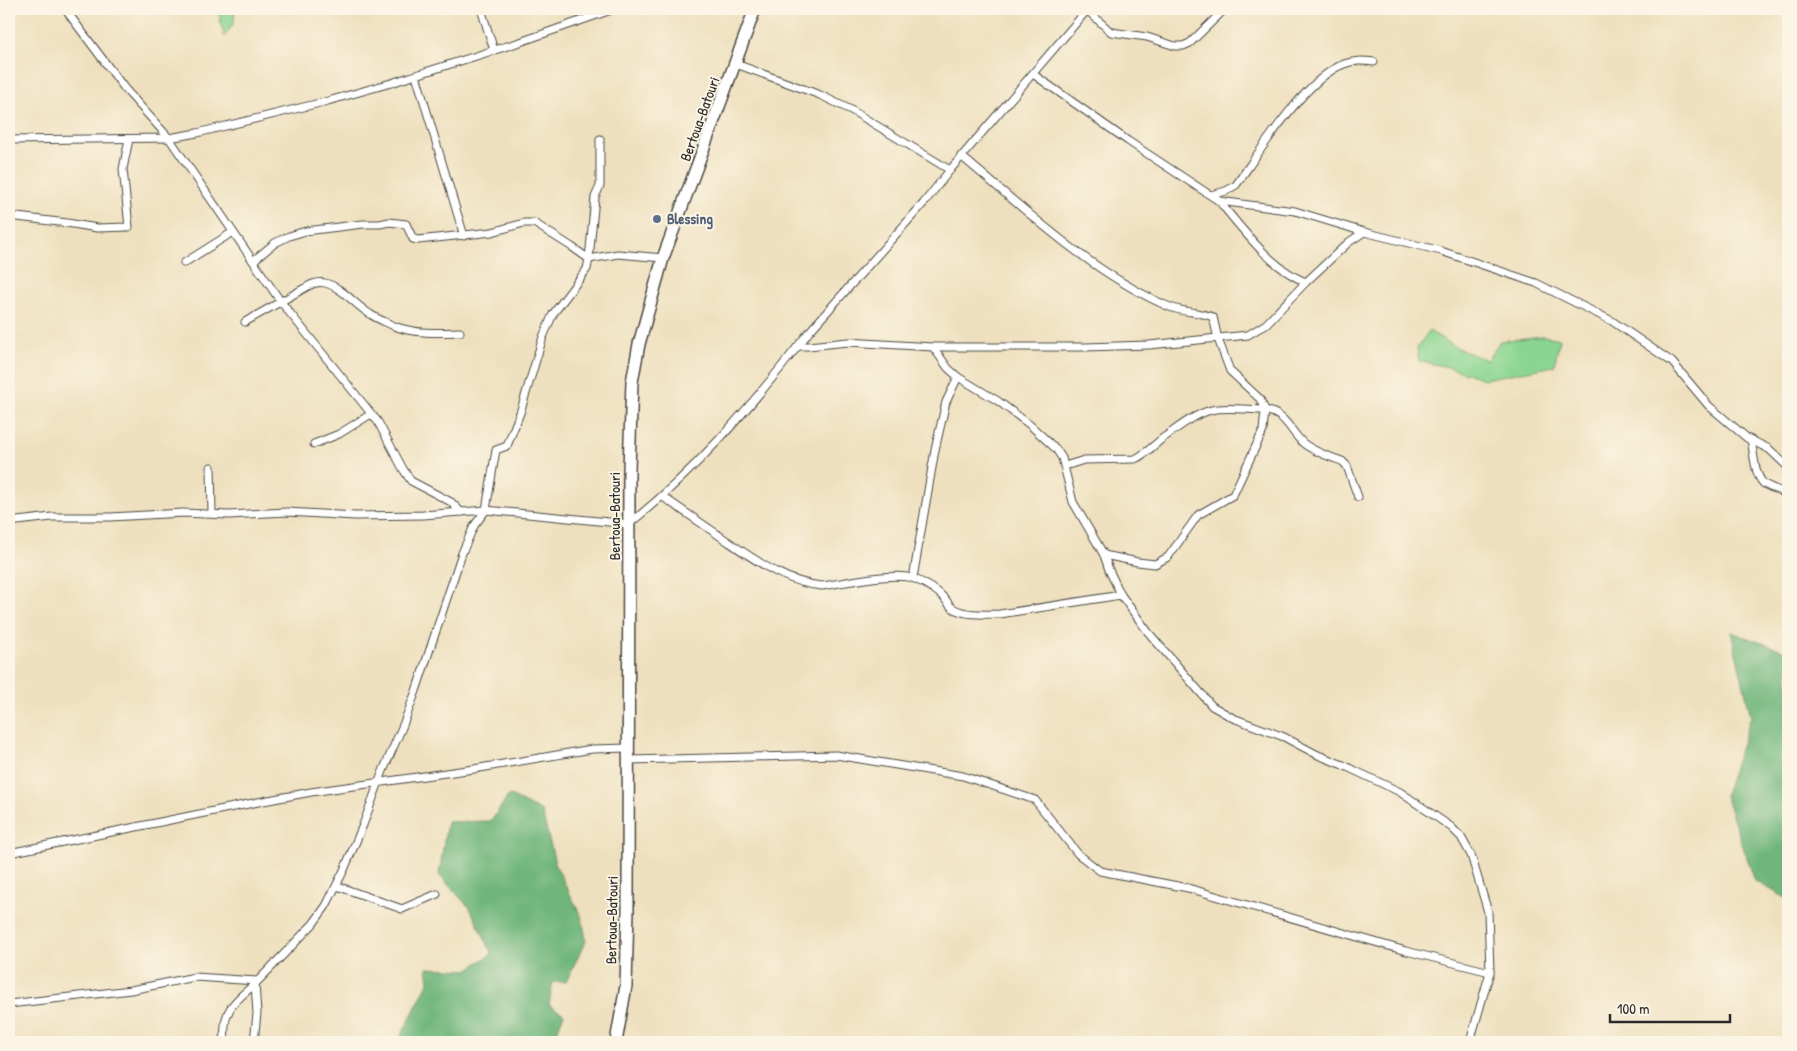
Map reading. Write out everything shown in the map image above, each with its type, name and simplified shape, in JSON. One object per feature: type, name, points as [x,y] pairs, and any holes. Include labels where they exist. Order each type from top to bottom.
[{"type":"highway","name":"Bertoua-Batouri","points":[[616,1042],[626,986],[632,382],[639,344],[663,258],[755,9]]},
{"type":"street","points":[[65,9],[125,88],[169,138],[281,302],[378,422],[403,469],[412,481],[416,485],[451,502],[461,512]]},
{"type":"street","points":[[481,9],[494,50]]},
{"type":"street","points":[[9,140],[169,138],[197,134],[309,106],[416,75],[614,9]]},
{"type":"street","points":[[9,522],[52,517],[110,517],[183,513],[229,515],[287,512],[355,516],[486,510],[630,524],[663,497],[741,417],[809,332],[923,204],[961,156],[1087,9],[1111,32],[1147,37],[1175,46],[1183,46],[1190,43],[1225,9]]},
{"type":"street","points":[[1212,196],[1226,192],[1236,185],[1304,94],[1321,78],[1334,68],[1346,63],[1359,60],[1374,62]]},
{"type":"street","points":[[736,64],[820,95],[851,110],[950,170]]},
{"type":"street","points":[[1033,74],[1128,141],[1219,201],[1273,261],[1293,277],[1306,282]]},
{"type":"street","points":[[416,75],[464,236]]},
{"type":"street","points":[[9,216],[97,228],[129,228],[123,170],[129,139]]},
{"type":"street","points":[[225,1042],[225,1017],[238,1000],[313,924],[337,886],[363,825],[416,691],[462,553],[474,526],[486,510],[496,450],[507,446],[520,413],[543,337],[553,314],[587,269],[595,197],[600,186],[600,139]]},
{"type":"street","points":[[961,156],[1047,229],[1104,272],[1167,306],[1183,312],[1214,317],[1218,339],[1230,371],[1260,399],[1266,410],[1263,431],[1232,495],[1198,515],[1168,557],[1156,564],[1104,555]]},
{"type":"street","points":[[1219,201],[1296,211],[1364,232],[1441,251],[1536,283],[1612,321],[1672,362],[1709,406],[1751,440],[1769,449],[1788,467]]},
{"type":"street","points":[[253,260],[275,243],[306,231],[389,222],[406,224],[415,240],[492,232],[524,223],[534,223],[572,246],[589,259],[618,254],[663,258]]},
{"type":"street","points":[[184,263],[233,232]]},
{"type":"street","points":[[798,346],[848,342],[933,347],[1085,348],[1149,345],[1248,335],[1261,328],[1306,282],[1349,242],[1364,232]]},
{"type":"street","points":[[245,322],[312,284],[326,283],[370,314],[396,326],[430,333],[460,332]]},
{"type":"street","points":[[933,347],[948,368],[958,377],[998,401],[1030,425],[1056,449],[1062,458],[1073,502],[1104,555],[1121,595],[1148,632],[1212,706],[1233,718],[1284,737],[1318,755],[1344,765],[1400,792],[1452,828],[1461,837],[1471,855],[1488,912],[1490,972],[1470,1042]]},
{"type":"street","points":[[913,578],[934,450],[946,402],[958,377]]},
{"type":"street","points":[[1064,466],[1084,460],[1135,459],[1142,456],[1185,423],[1213,409],[1266,410],[1273,412],[1283,419],[1304,443],[1342,461],[1347,466],[1358,497]]},
{"type":"street","points":[[314,444],[339,434],[371,414]]},
{"type":"street","points":[[1751,440],[1758,474],[1764,484],[1788,495]]},
{"type":"street","points":[[211,467],[212,514]]},
{"type":"street","points":[[663,497],[756,560],[773,570],[810,585],[822,586],[897,576],[913,578],[943,596],[948,604],[955,609],[971,614],[1000,614],[1121,595]]},
{"type":"street","points":[[9,854],[258,802],[592,749],[629,754],[836,756],[963,776],[1035,800],[1078,854],[1100,871],[1188,888],[1406,952],[1490,972]]},
{"type":"street","points":[[337,886],[402,909],[437,894]]},
{"type":"street","points":[[9,1004],[131,990],[195,977],[256,983]]},
{"type":"street","points":[[254,1042],[256,983]]},
{"type":"green space","points":[[218,9],[235,9],[234,23],[224,37]]},
{"type":"green space","points":[[1429,331],[1463,351],[1487,360],[1500,341],[1543,336],[1560,339],[1554,366],[1484,379],[1448,367],[1419,361],[1417,348]]},
{"type":"green space","points":[[1731,632],[1788,652],[1788,899],[1755,881],[1725,795],[1751,716]]},
{"type":"green space","points":[[509,795],[542,812],[556,866],[582,918],[586,940],[566,982],[553,982],[549,1005],[564,1014],[553,1042],[398,1042],[429,981],[427,968],[467,970],[492,954],[470,908],[439,875],[447,822],[491,821]]},
{"type":"place","name":"Blessing","points":[[657,219]]}]
